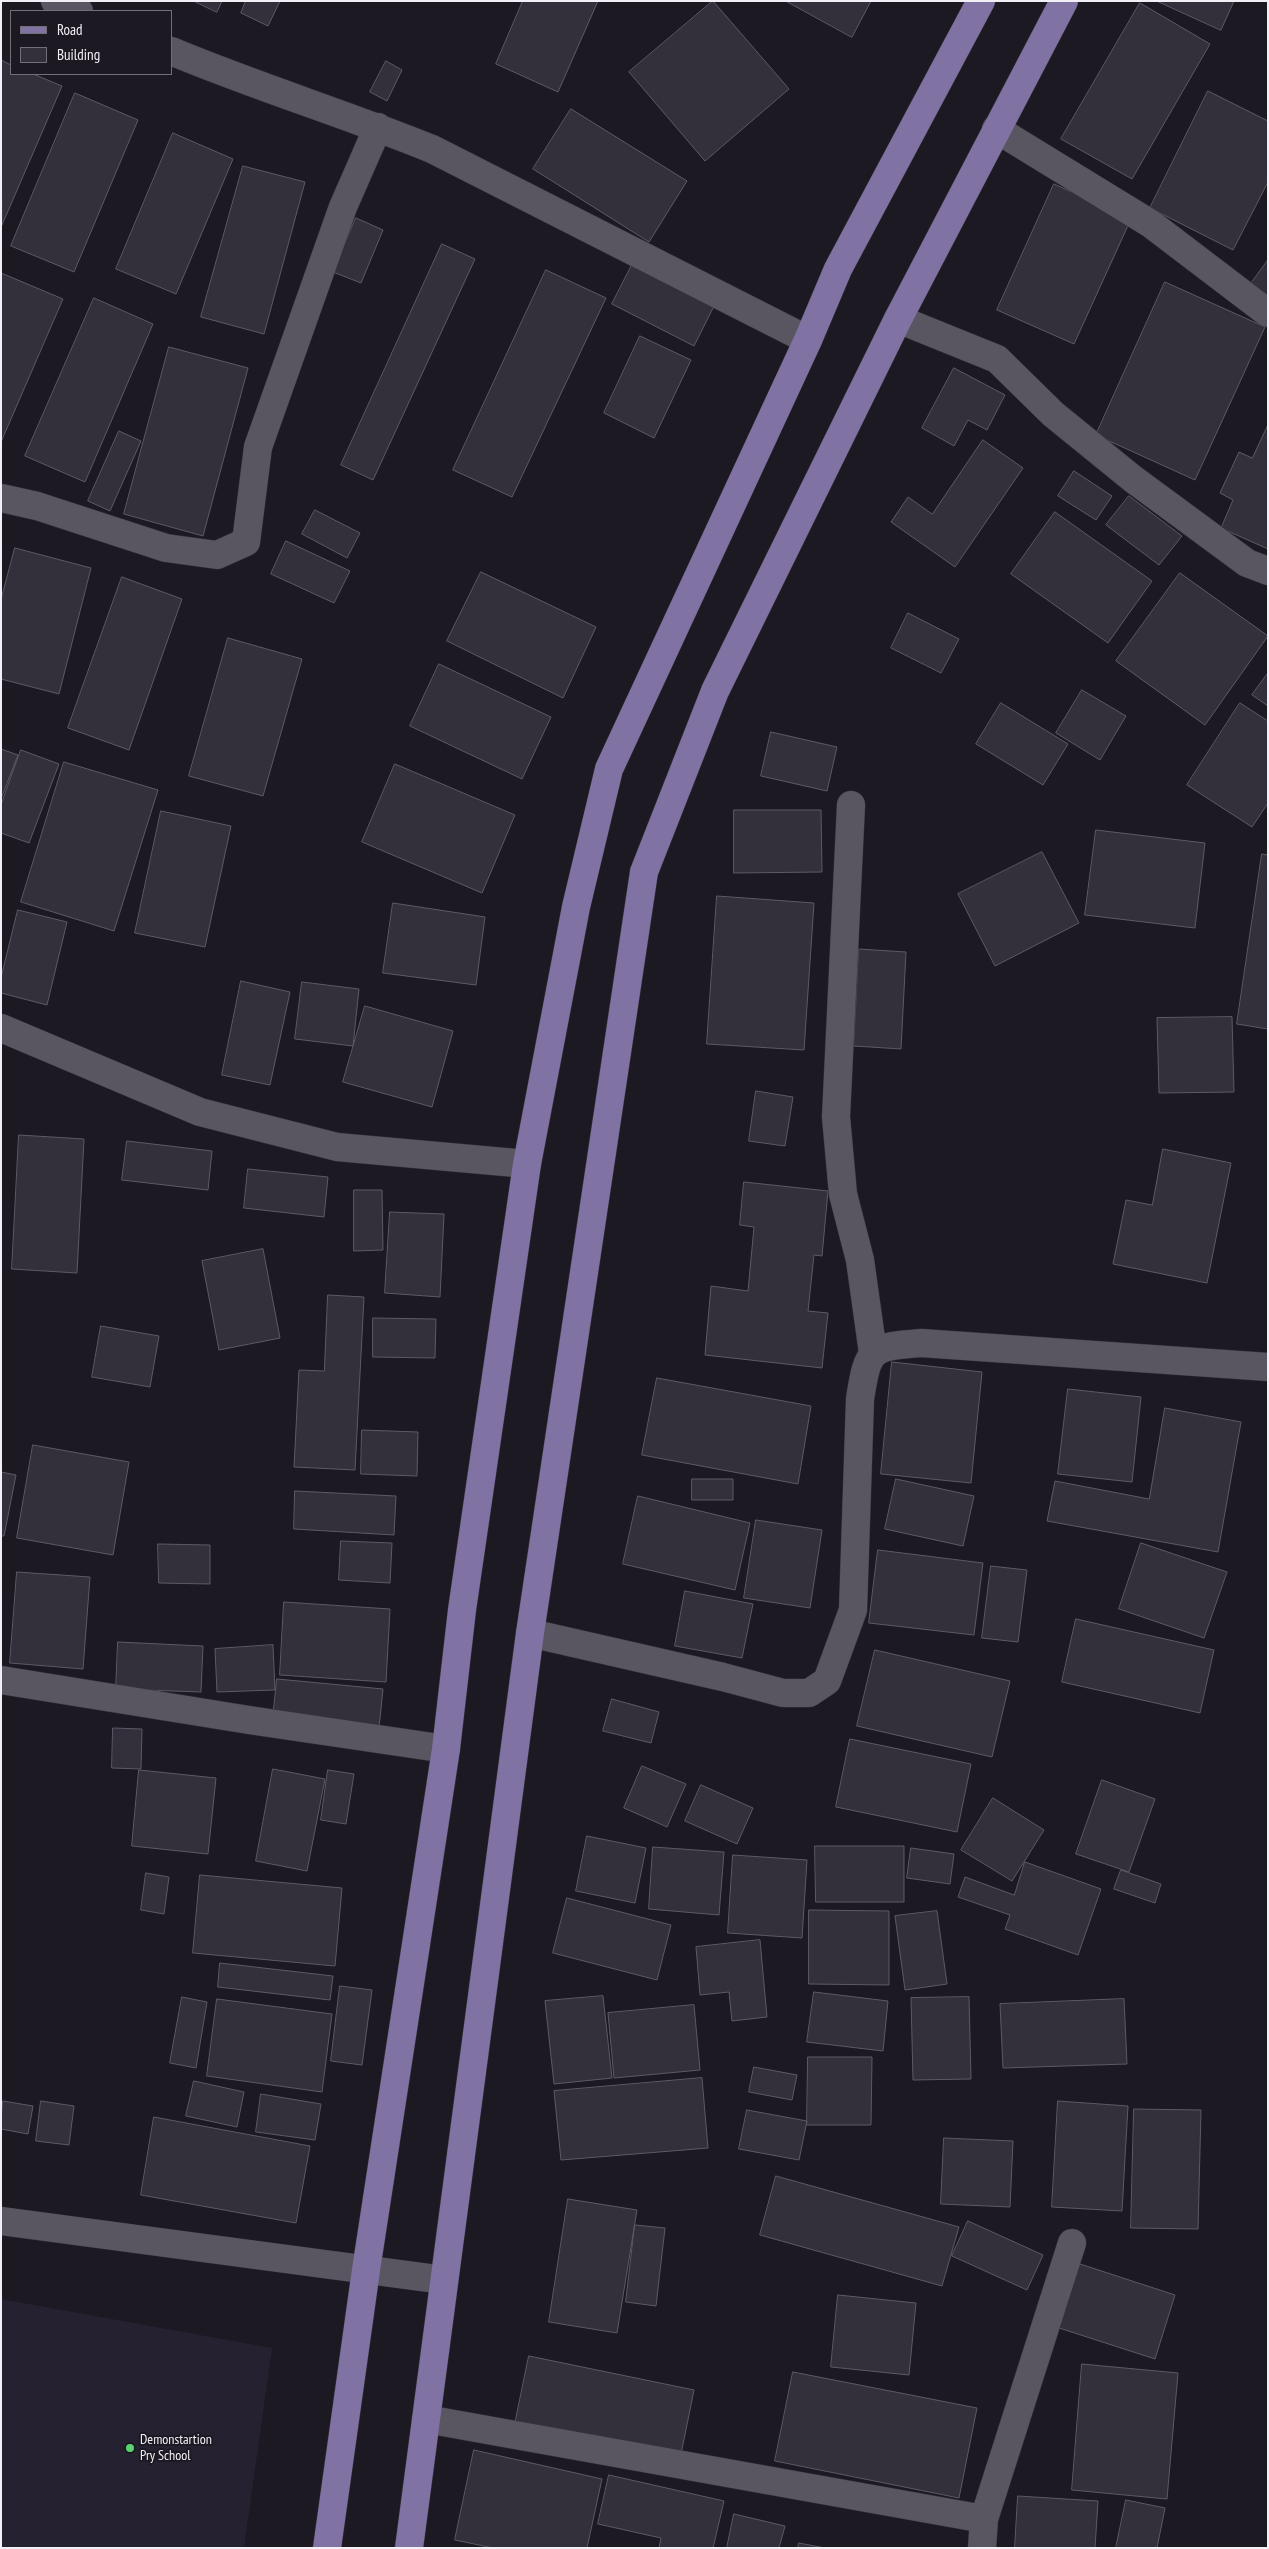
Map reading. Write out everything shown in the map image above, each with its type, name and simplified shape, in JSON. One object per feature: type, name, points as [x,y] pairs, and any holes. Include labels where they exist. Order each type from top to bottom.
[{"type":"main road","points":[[327,2548],[366,2270],[446,1749],[462,1610],[527,1164],[576,907],[609,769],[808,340],[838,269],[981,1]]},
{"type":"main road","points":[[409,2548],[530,1633],[644,872],[715,691],[898,319],[1064,1]]},
{"type":"street","points":[[56,1],[77,10]]},
{"type":"street","points":[[172,51],[224,73],[432,148],[808,340]]},
{"type":"street","points":[[1,498],[37,506],[166,548],[217,555],[246,542],[258,447],[343,207],[378,127]]},
{"type":"street","points":[[996,129],[1152,224],[1268,313]]},
{"type":"street","points":[[898,319],[997,359],[1053,414],[1126,473],[1247,562],[1268,571]]},
{"type":"street","points":[[530,1633],[723,1677],[783,1693],[809,1693],[827,1681],[853,1610],[860,1399],[865,1369],[872,1353],[860,1260],[843,1194],[836,1117],[851,805]]},
{"type":"street","points":[[1,1028],[209,1114],[337,1147],[527,1164]]},
{"type":"street","points":[[872,1353],[884,1346],[920,1343],[1268,1367]]},
{"type":"street","points":[[1,1680],[249,1720],[446,1749]]},
{"type":"street","points":[[1,2220],[444,2280]]},
{"type":"street","points":[[982,2548],[984,2519],[1072,2243]]},
{"type":"street","points":[[426,2419],[984,2519]]},
{"type":"shaded area","name":"Demonstartion Pry School","points":[[1,2299],[272,2348],[244,2548],[1,2548]]},
{"type":"building","points":[[194,1],[222,1],[217,12]]},
{"type":"building","points":[[246,1],[280,1],[268,26],[241,13]]},
{"type":"building","points":[[523,1],[598,1],[558,92],[496,64]]},
{"type":"building","points":[[713,1],[789,89],[705,161],[629,72]]},
{"type":"building","points":[[786,1],[871,1],[852,37]]},
{"type":"building","points":[[1157,1],[1234,1],[1221,30]]},
{"type":"building","points":[[1140,3],[1210,44],[1132,179],[1061,139]]},
{"type":"building","points":[[1,60],[10,64],[10,75],[35,75],[62,86],[2,225]]},
{"type":"building","points":[[386,61],[402,70],[387,101],[370,92]]},
{"type":"building","points":[[1208,91],[1268,121],[1268,182],[1233,250],[1150,208]]},
{"type":"building","points":[[75,93],[138,120],[74,272],[11,246]]},
{"type":"building","points":[[571,109],[687,181],[649,242],[533,169]]},
{"type":"building","points":[[173,133],[233,159],[176,294],[116,269]]},
{"type":"building","points":[[243,166],[305,182],[264,334],[201,317]]},
{"type":"building","points":[[1054,184],[1131,219],[1074,344],[997,310]]},
{"type":"building","points":[[356,218],[383,230],[361,283],[333,272]]},
{"type":"building","points":[[442,244],[475,259],[373,480],[341,465]]},
{"type":"building","points":[[1268,260],[1268,297],[1250,285]]},
{"type":"building","points":[[632,265],[714,306],[694,346],[612,304]]},
{"type":"building","points":[[546,270],[606,298],[512,497],[453,470]]},
{"type":"building","points":[[1,273],[63,299],[1,442]]},
{"type":"building","points":[[1165,282],[1265,327],[1195,480],[1096,435]]},
{"type":"building","points":[[94,298],[153,324],[85,482],[25,456]]},
{"type":"building","points":[[640,336],[691,360],[654,438],[604,413]]},
{"type":"building","points":[[169,347],[248,368],[203,536],[124,514]]},
{"type":"building","points":[[954,368],[1005,395],[987,430],[968,420],[954,446],[922,428]]},
{"type":"building","points":[[1268,425],[1268,549],[1221,528],[1233,500],[1220,493],[1239,452],[1252,458]]},
{"type":"building","points":[[119,431],[141,441],[110,511],[88,501]]},
{"type":"building","points":[[983,440],[1023,468],[955,567],[891,522],[908,497],[932,514]]},
{"type":"building","points":[[1074,471],[1112,496],[1096,520],[1058,496]]},
{"type":"building","points":[[1129,496],[1182,536],[1159,565],[1106,525]]},
{"type":"building","points":[[315,510],[360,533],[347,558],[302,534]]},
{"type":"building","points":[[1055,512],[1152,581],[1108,643],[1011,574]]},
{"type":"building","points":[[286,541],[350,571],[334,603],[271,574]]},
{"type":"building","points":[[15,548],[91,568],[59,694],[1,679],[1,600]]},
{"type":"building","points":[[481,572],[596,627],[563,698],[447,641]]},
{"type":"building","points":[[1180,573],[1268,636],[1205,725],[1116,661]]},
{"type":"building","points":[[122,577],[182,599],[129,750],[68,728]]},
{"type":"building","points":[[908,613],[959,639],[941,673],[891,648]]},
{"type":"building","points":[[228,638],[302,659],[263,796],[189,776]]},
{"type":"building","points":[[439,664],[551,717],[522,779],[410,726]]},
{"type":"building","points":[[1268,673],[1268,706],[1252,695]]},
{"type":"building","points":[[1082,690],[1126,716],[1100,760],[1056,733]]},
{"type":"building","points":[[1001,703],[1068,744],[1043,785],[976,744]]},
{"type":"building","points":[[1240,703],[1268,721],[1268,803],[1252,827],[1187,785]]},
{"type":"building","points":[[771,732],[837,747],[827,791],[761,776]]},
{"type":"building","points":[[1,749],[18,755],[1,799]]},
{"type":"building","points":[[21,750],[59,764],[29,843],[1,833],[1,805]]},
{"type":"building","points":[[64,762],[158,790],[114,931],[21,902]]},
{"type":"building","points":[[395,764],[515,815],[482,893],[362,842]]},
{"type":"building","points":[[734,810],[821,810],[822,872],[734,873]]},
{"type":"building","points":[[161,811],[231,826],[205,947],[135,933]]},
{"type":"building","points":[[1096,830],[1205,843],[1195,928],[1085,915]]},
{"type":"building","points":[[1042,852],[1079,923],[995,966],[958,894]]},
{"type":"building","points":[[1262,854],[1268,855],[1268,1029],[1237,1024]]},
{"type":"building","points":[[717,896],[814,903],[804,1050],[707,1044]]},
{"type":"building","points":[[393,903],[485,917],[476,985],[383,973]]},
{"type":"building","points":[[18,910],[67,922],[47,1005],[1,993],[1,978]]},
{"type":"building","points":[[859,949],[906,952],[901,1049],[854,1046]]},
{"type":"building","points":[[241,981],[290,992],[270,1085],[222,1075]]},
{"type":"building","points":[[302,982],[359,989],[353,1046],[295,1039]]},
{"type":"building","points":[[365,1006],[453,1031],[432,1107],[343,1082]]},
{"type":"building","points":[[1232,1017],[1234,1092],[1159,1093],[1157,1018]]},
{"type":"building","points":[[756,1091],[793,1097],[785,1146],[749,1141]]},
{"type":"building","points":[[19,1135],[84,1139],[77,1273],[12,1269]]},
{"type":"building","points":[[127,1141],[212,1151],[208,1190],[122,1180]]},
{"type":"building","points":[[1163,1149],[1231,1163],[1207,1283],[1113,1264],[1126,1200],[1152,1205]]},
{"type":"building","points":[[248,1169],[328,1177],[324,1217],[244,1208]]},
{"type":"building","points":[[744,1182],[828,1191],[822,1256],[814,1255],[808,1311],[828,1313],[822,1368],[705,1355],[711,1286],[748,1291],[754,1227],[740,1225]]},
{"type":"building","points":[[354,1190],[382,1190],[383,1250],[354,1251]]},
{"type":"building","points":[[390,1212],[444,1214],[440,1297],[385,1293]]},
{"type":"building","points":[[263,1249],[280,1338],[219,1350],[202,1261]]},
{"type":"building","points":[[328,1295],[364,1297],[355,1470],[294,1467],[299,1370],[324,1371]]},
{"type":"building","points":[[373,1318],[436,1319],[435,1358],[373,1357]]},
{"type":"building","points":[[101,1326],[159,1336],[150,1387],[92,1377]]},
{"type":"building","points":[[892,1362],[982,1372],[971,1483],[881,1474]]},
{"type":"building","points":[[657,1378],[811,1406],[798,1484],[642,1455]]},
{"type":"building","points":[[1068,1389],[1141,1397],[1132,1482],[1058,1474]]},
{"type":"building","points":[[1165,1408],[1241,1422],[1218,1552],[1047,1521],[1055,1481],[1149,1499]]},
{"type":"building","points":[[362,1430],[418,1432],[417,1476],[361,1474]]},
{"type":"building","points":[[33,1445],[129,1462],[113,1555],[17,1538]]},
{"type":"building","points":[[1,1472],[16,1475],[4,1536],[1,1536]]},
{"type":"building","points":[[692,1479],[733,1479],[733,1500],[692,1500]]},
{"type":"building","points":[[896,1479],[974,1496],[963,1546],[885,1529]]},
{"type":"building","points":[[295,1491],[396,1496],[394,1535],[294,1529]]},
{"type":"building","points":[[638,1496],[750,1523],[735,1590],[623,1564]]},
{"type":"building","points":[[756,1520],[822,1530],[810,1608],[744,1598]]},
{"type":"building","points":[[341,1541],[392,1543],[390,1583],[339,1580]]},
{"type":"building","points":[[1141,1543],[1227,1572],[1204,1638],[1119,1609]]},
{"type":"building","points":[[158,1544],[210,1545],[210,1584],[159,1583]]},
{"type":"building","points":[[878,1550],[983,1563],[974,1635],[869,1623]]},
{"type":"building","points":[[991,1566],[1027,1570],[1018,1642],[982,1638]]},
{"type":"building","points":[[17,1572],[90,1577],[83,1669],[10,1663]]},
{"type":"building","points":[[685,1591],[753,1604],[742,1658],[675,1646]]},
{"type":"building","points":[[284,1602],[390,1609],[386,1682],[280,1675]]},
{"type":"building","points":[[1076,1619],[1214,1650],[1200,1713],[1062,1682]]},
{"type":"building","points":[[118,1642],[203,1646],[201,1692],[116,1689]]},
{"type":"building","points":[[273,1645],[275,1690],[217,1692],[215,1649]]},
{"type":"building","points":[[875,1650],[1010,1681],[992,1757],[857,1726]]},
{"type":"building","points":[[277,1679],[383,1689],[379,1728],[273,1718]]},
{"type":"building","points":[[612,1699],[659,1712],[651,1743],[603,1731]]},
{"type":"building","points":[[113,1728],[142,1729],[141,1769],[112,1768]]},
{"type":"building","points":[[850,1739],[971,1764],[957,1832],[836,1807]]},
{"type":"building","points":[[642,1766],[686,1784],[667,1827],[624,1808]]},
{"type":"building","points":[[273,1769],[325,1779],[307,1871],[256,1861]]},
{"type":"building","points":[[139,1770],[216,1778],[208,1854],[132,1846]]},
{"type":"building","points":[[328,1770],[354,1774],[346,1824],[321,1820]]},
{"type":"building","points":[[1102,1780],[1155,1799],[1129,1872],[1076,1854]]},
{"type":"building","points":[[701,1785],[753,1808],[737,1844],[685,1821]]},
{"type":"building","points":[[993,1798],[1044,1830],[1012,1881],[961,1850]]},
{"type":"building","points":[[587,1836],[646,1848],[635,1903],[576,1891]]},
{"type":"building","points":[[815,1846],[904,1846],[904,1902],[816,1902]]},
{"type":"building","points":[[653,1847],[724,1852],[719,1915],[649,1909]]},
{"type":"building","points":[[911,1848],[954,1854],[950,1884],[907,1878]]},
{"type":"building","points":[[733,1855],[807,1860],[802,1938],[728,1933]]},
{"type":"building","points":[[1025,1862],[1101,1889],[1078,1955],[1005,1929],[1010,1915],[958,1897],[965,1877],[1014,1895]]},
{"type":"building","points":[[1121,1870],[1161,1884],[1155,1903],[1114,1889]]},
{"type":"building","points":[[146,1873],[169,1877],[164,1914],[141,1910]]},
{"type":"building","points":[[200,1875],[342,1888],[335,1966],[193,1953]]},
{"type":"building","points":[[567,1898],[671,1925],[657,1980],[553,1953]]},
{"type":"building","points":[[809,1910],[889,1911],[889,1985],[809,1984]]},
{"type":"building","points":[[937,1911],[947,1984],[905,1990],[895,1916]]},
{"type":"building","points":[[760,1940],[767,2017],[732,2021],[729,1992],[700,1995],[696,1947]]},
{"type":"building","points":[[220,1963],[333,1976],[330,2000],[218,1987]]},
{"type":"building","points":[[340,1986],[372,1990],[362,2065],[331,2061]]},
{"type":"building","points":[[814,1992],[888,2001],[883,2051],[807,2042]]},
{"type":"building","points":[[603,1996],[612,2078],[554,2084],[545,2001]]},
{"type":"building","points":[[182,1997],[207,2002],[196,2068],[170,2063]]},
{"type":"building","points":[[969,1997],[971,2079],[913,2080],[911,1998]]},
{"type":"building","points":[[217,1999],[332,2014],[322,2092],[207,2076]]},
{"type":"building","points":[[1124,1999],[1127,2064],[1003,2068],[1000,2004]]},
{"type":"building","points":[[694,2005],[700,2070],[614,2078],[608,2013]]},
{"type":"building","points":[[808,2057],[872,2057],[871,2125],[807,2125]]},
{"type":"building","points":[[754,2067],[797,2075],[792,2100],[749,2092]]},
{"type":"building","points":[[702,2078],[708,2148],[561,2160],[554,2091]]},
{"type":"building","points":[[194,2081],[244,2092],[237,2127],[186,2116]]},
{"type":"building","points":[[261,2094],[321,2104],[315,2140],[256,2132]]},
{"type":"building","points":[[3,2101],[33,2106],[28,2134],[1,2129]]},
{"type":"building","points":[[41,2101],[74,2106],[69,2145],[36,2141]]},
{"type":"building","points":[[1058,2101],[1128,2106],[1122,2211],[1052,2207]]},
{"type":"building","points":[[1134,2109],[1201,2110],[1198,2229],[1131,2228]]},
{"type":"building","points":[[747,2110],[807,2121],[799,2160],[739,2149]]},
{"type":"building","points":[[154,2117],[310,2146],[296,2223],[141,2195]]},
{"type":"building","points":[[944,2138],[1013,2141],[1010,2207],[941,2204]]},
{"type":"building","points":[[776,2176],[959,2227],[942,2286],[760,2235]]},
{"type":"building","points":[[568,2199],[637,2210],[617,2333],[549,2322]]},
{"type":"building","points":[[968,2221],[1043,2255],[1027,2290],[952,2256]]},
{"type":"building","points":[[635,2225],[665,2228],[656,2306],[626,2302]]},
{"type":"building","points":[[1077,2263],[1175,2295],[1155,2359],[1056,2327]]},
{"type":"building","points":[[838,2295],[916,2303],[909,2375],[831,2367]]},
{"type":"building","points":[[529,2356],[694,2390],[679,2464],[514,2429]]},
{"type":"building","points":[[1082,2364],[1178,2373],[1167,2499],[1072,2490]]},
{"type":"building","points":[[793,2372],[977,2408],[959,2498],[775,2461]]},
{"type":"building","points":[[474,2450],[602,2479],[587,2548],[493,2548],[455,2540]]},
{"type":"building","points":[[609,2475],[724,2501],[713,2548],[659,2548],[661,2538],[598,2524]]},
{"type":"building","points":[[1018,2496],[1098,2501],[1095,2548],[1015,2548]]},
{"type":"building","points":[[1126,2500],[1165,2508],[1157,2548],[1116,2548]]},
{"type":"building","points":[[734,2514],[785,2526],[779,2548],[727,2548]]},
{"type":"building","points":[[799,2543],[825,2548],[798,2548]]},
{"type":"place","name":"Demonstartion Pry School","points":[[130,2448]]}]
